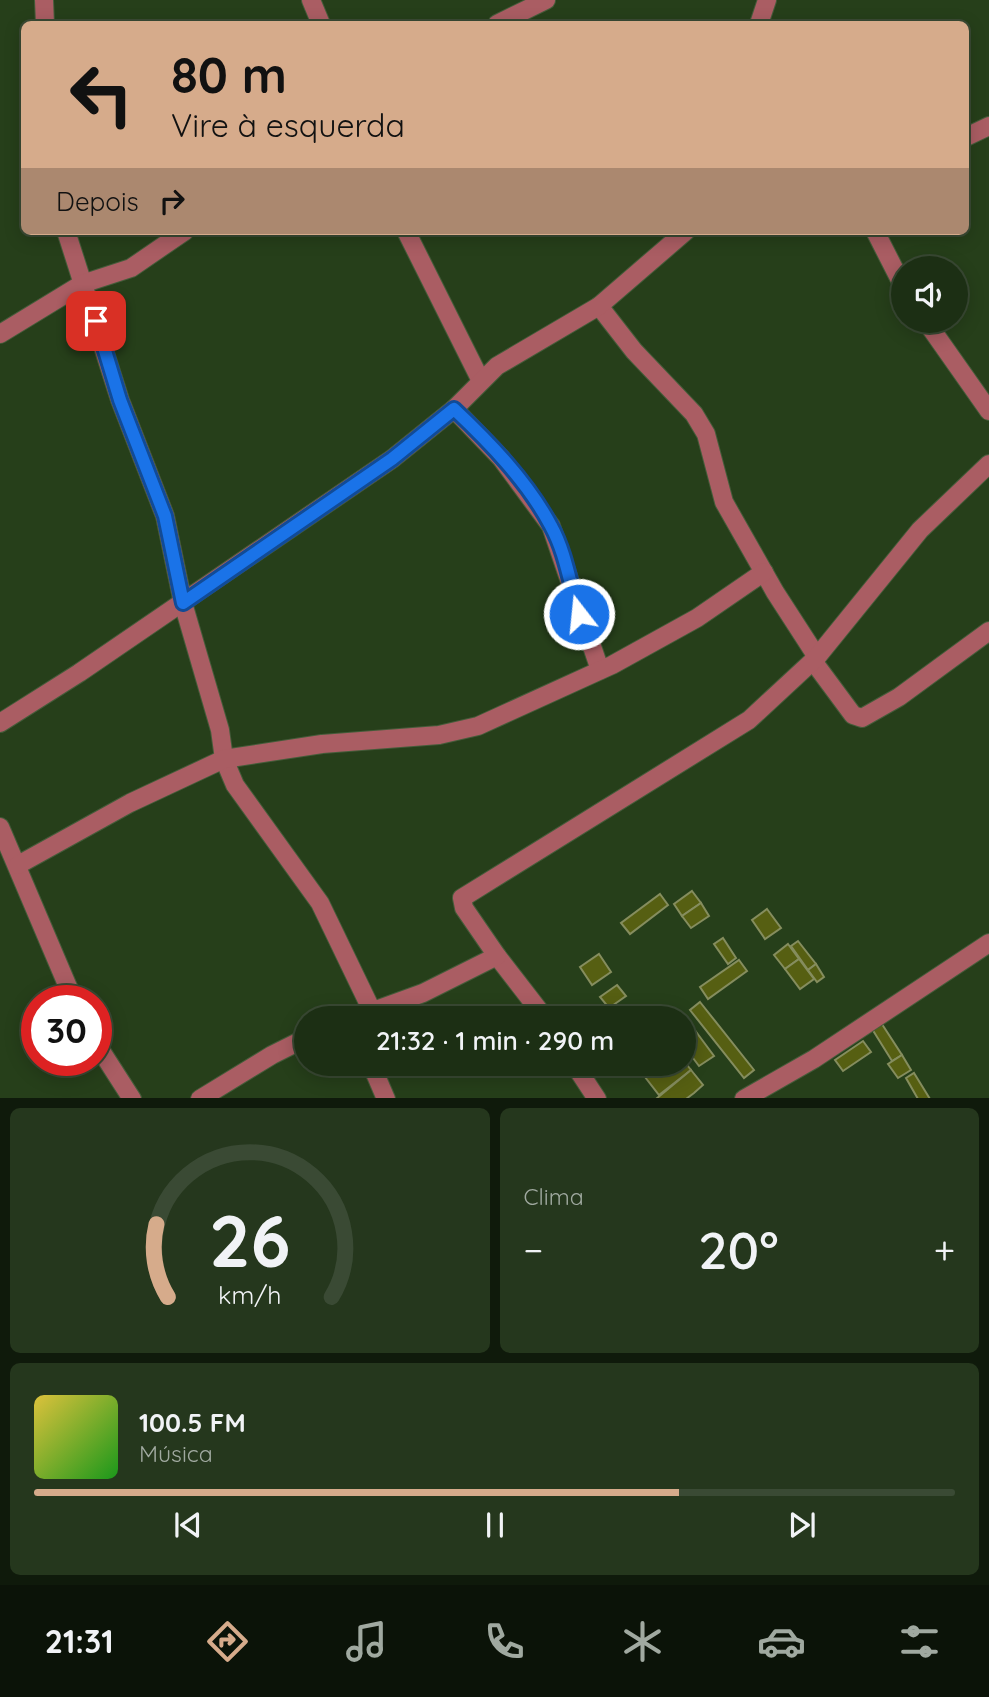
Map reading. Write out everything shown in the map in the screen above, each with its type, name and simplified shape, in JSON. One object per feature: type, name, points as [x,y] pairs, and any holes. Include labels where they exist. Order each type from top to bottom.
[{"type":"street","points":[[44,0],[45,21]]},
{"type":"street","points":[[311,0],[320,21]]},
{"type":"street","points":[[503,21],[546,0]]},
{"type":"street","points":[[761,21],[767,0]]},
{"type":"street","points":[[969,136],[989,126]]},
{"type":"street","points":[[67,235],[103,339],[120,400],[165,516],[183,603],[220,730],[224,759],[235,785],[320,903],[370,1006]]},
{"type":"street","points":[[0,334],[82,284],[131,268],[179,235]]},
{"type":"street","points":[[409,235],[481,379]]},
{"type":"street","points":[[0,723],[183,603],[392,459],[454,409],[481,379],[524,347],[599,306],[681,235]]},
{"type":"street","points":[[877,235],[891,262]]},
{"type":"street","points":[[599,306],[634,351],[694,414],[706,434],[724,502],[815,659],[853,715],[862,718],[899,696],[989,632]]},
{"type":"street","points":[[935,333],[989,411]]},
{"type":"street","points":[[454,409],[501,458],[551,526],[600,670]]},
{"type":"street","points":[[537,1006],[497,956],[464,908],[462,898],[749,720],[815,659],[920,530],[989,464]]},
{"type":"street","points":[[18,865],[130,803],[224,759],[322,744],[439,735],[478,726],[600,670],[697,618],[764,572]]},
{"type":"street","points":[[0,827],[67,985]]},
{"type":"street","points":[[744,1098],[814,1059],[989,943]]},
{"type":"street","points":[[390,1006],[497,956]]},
{"type":"street","points":[[200,1098],[294,1044]]},
{"type":"street","points":[[112,1067],[132,1098]]},
{"type":"street","points":[[376,1076],[386,1098]]},
{"type":"street","points":[[582,1076],[597,1098]]},
{"type":"building","points":[[692,891],[701,903],[682,916],[674,904]]},
{"type":"building","points":[[660,894],[668,905],[630,934],[621,923]]},
{"type":"building","points":[[701,903],[709,916],[691,928],[682,916]]},
{"type":"building","points":[[767,909],[781,928],[765,939],[752,920]]},
{"type":"building","points":[[723,938],[736,958],[728,964],[714,944]]},
{"type":"building","points":[[798,941],[816,964],[808,970],[791,946]]},
{"type":"building","points":[[788,944],[799,959],[785,969],[774,955]]},
{"type":"building","points":[[599,954],[611,972],[592,985],[580,967]]},
{"type":"building","points":[[799,959],[814,979],[800,989],[785,969]]},
{"type":"building","points":[[739,960],[747,971],[708,999],[700,987]]},
{"type":"building","points":[[816,964],[824,977],[817,982],[808,970]]},
{"type":"building","points":[[617,985],[626,996],[612,1006],[607,1006],[600,997]]},
{"type":"building","points":[[700,1002],[754,1070],[744,1078],[696,1018],[695,1006]]},
{"type":"building","points":[[878,1018],[902,1055],[892,1061],[869,1024]]},
{"type":"building","points":[[696,1032],[714,1056],[699,1066],[696,1062]]},
{"type":"building","points":[[863,1041],[871,1052],[843,1071],[835,1060]]},
{"type":"building","points":[[902,1055],[911,1070],[898,1078],[888,1064]]},
{"type":"building","points":[[914,1073],[929,1098],[917,1098],[906,1078]]},
{"type":"building","points":[[646,1076],[683,1076],[659,1095]]},
{"type":"building","points":[[684,1076],[696,1076],[703,1085],[687,1098],[657,1098]]},
{"type":"route","points":[[96,321],[120,400],[165,516],[183,603],[246,557],[316,513],[392,459],[454,409],[479,432],[501,458],[551,526],[565,562],[579,614]]}]
